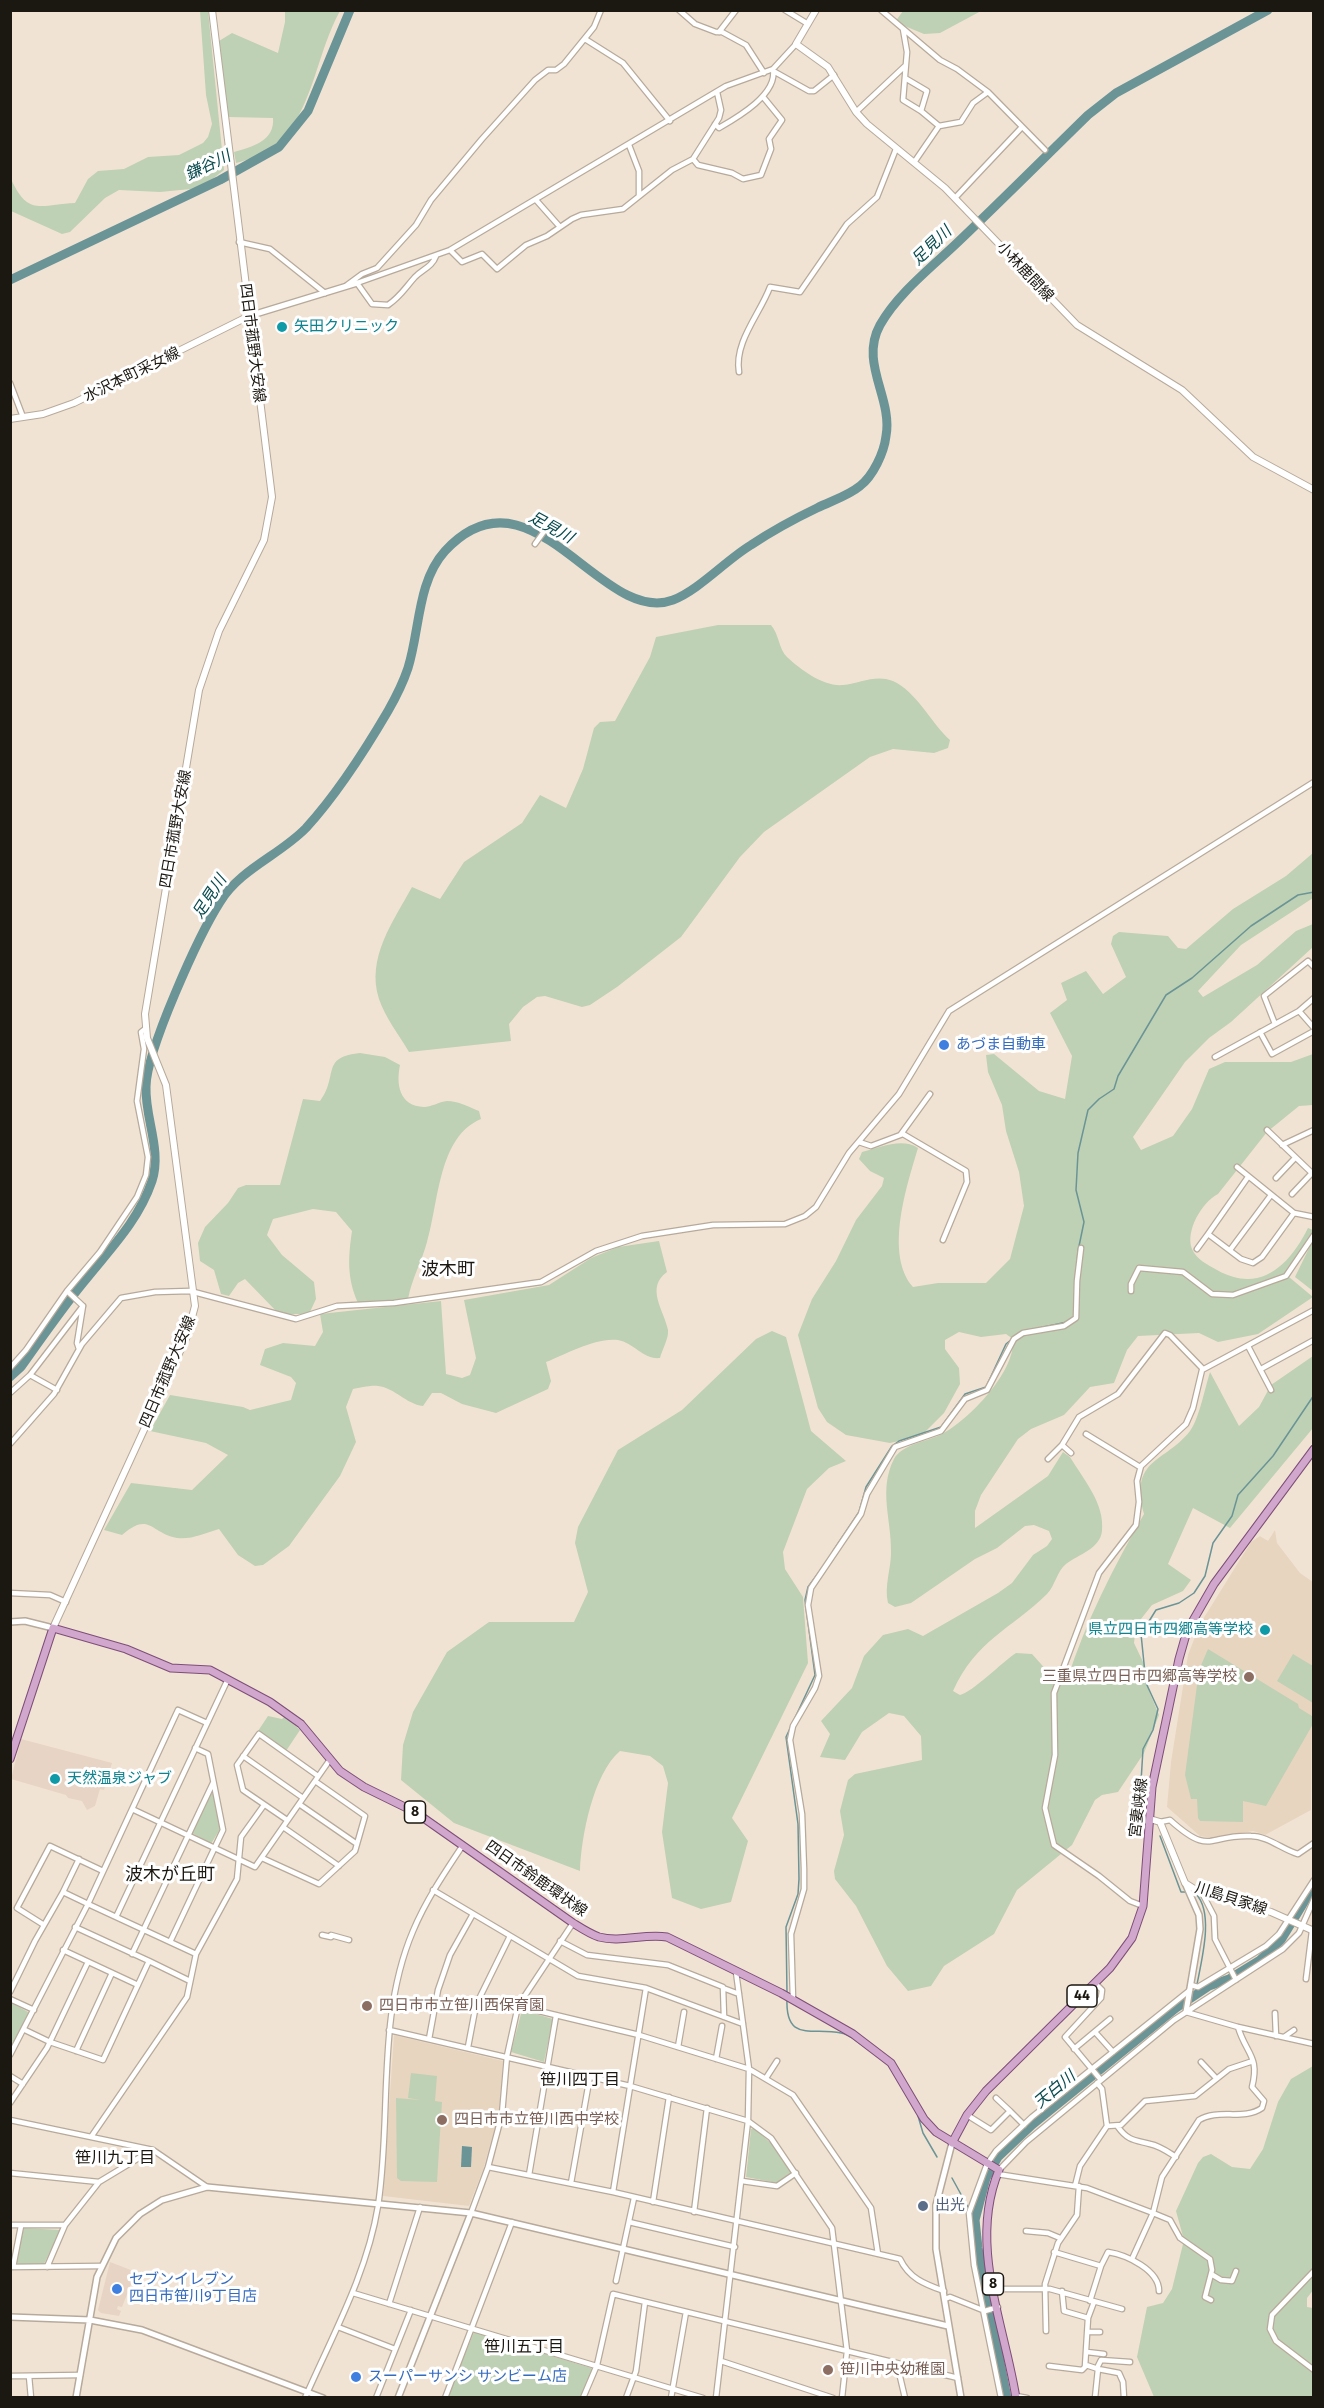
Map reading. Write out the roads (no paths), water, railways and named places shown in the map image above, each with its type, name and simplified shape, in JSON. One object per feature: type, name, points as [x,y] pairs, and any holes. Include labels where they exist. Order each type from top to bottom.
[{"type":"main road","name":"四日市菰野大安線","points":[[53,1628],[187,1336],[195,1306],[166,1085],[145,1029],[146,1005],[199,690],[209,654],[264,540],[270,516],[272,488],[212,10]]},
{"type":"main road","points":[[796,45],[816,10]]},
{"type":"main road","name":"小林鹿間線","points":[[796,45],[820,60],[834,75],[856,112],[955,198],[1077,325],[1182,390],[1243,449],[1261,463],[1314,490]]},
{"type":"main road","name":"水沢本町采女線","points":[[10,419],[43,414],[74,403],[249,316]]},
{"type":"main road","name":"宮妻峡線","points":[[952,2143],[967,2115],[999,2077],[1095,1983],[1117,1959],[1131,1938],[1143,1905],[1152,1787],[1187,1630],[1218,1578],[1314,1449]]},
{"type":"main road","points":[[10,1759],[53,1628]]},
{"type":"main road","name":"四日市鈴鹿環状線","points":[[53,1628],[126,1649],[171,1668],[202,1668],[228,1679],[292,1716],[329,1761],[352,1780],[415,1812],[573,1923],[599,1936],[609,1938],[656,1935],[667,1937],[840,2024],[886,2058],[924,2119],[936,2132],[998,2172]]},
{"type":"main road","points":[[1150,1819],[1160,1822]]},
{"type":"main road","name":"川島貝家線","points":[[1160,1822],[1185,1883],[1201,1891],[1287,1919],[1313,1931]]},
{"type":"main road","name":"8","points":[[998,2172],[988,2205],[986,2231],[994,2289],[1016,2396]]},
{"type":"street","points":[[344,287],[362,274],[377,268],[416,225],[431,200],[482,139],[535,80],[548,70],[556,70],[564,64],[585,39],[601,10]]},
{"type":"street","points":[[679,10],[695,24],[746,45],[764,73]]},
{"type":"street","points":[[719,32],[736,10]]},
{"type":"street","points":[[785,10],[808,24]]},
{"type":"street","points":[[881,10],[940,60],[974,80],[1045,150]]},
{"type":"street","points":[[903,29],[907,52],[903,100],[939,126]]},
{"type":"street","points":[[585,39],[623,63],[670,121]]},
{"type":"street","points":[[715,124],[719,128],[764,98],[774,71],[796,45]]},
{"type":"street","points":[[856,112],[905,66]]},
{"type":"street","points":[[249,316],[357,283],[450,250],[726,86],[774,71],[809,91],[814,91],[834,75]]},
{"type":"street","points":[[905,78],[927,91],[921,111]]},
{"type":"street","points":[[450,250],[462,262],[482,254],[497,269],[526,245],[581,215],[623,209],[672,170],[693,159],[721,110],[717,92]]},
{"type":"street","points":[[915,161],[939,126],[961,122],[973,103],[988,92]]},
{"type":"street","points":[[693,159],[698,165],[744,179],[761,176],[771,149],[770,139],[782,120],[764,98]]},
{"type":"street","points":[[955,198],[1022,127]]},
{"type":"street","points":[[629,145],[639,171],[639,196]]},
{"type":"street","points":[[739,372],[737,362],[742,342],[763,306],[770,287],[800,292],[847,224],[877,197],[896,149]]},
{"type":"street","points":[[536,200],[560,227]]},
{"type":"street","points":[[240,242],[270,249],[325,293]]},
{"type":"street","points":[[357,283],[372,304],[388,305],[405,292],[414,278],[429,267],[436,256]]},
{"type":"street","points":[[10,382],[23,417]]},
{"type":"street","points":[[536,543],[547,527]]},
{"type":"street","points":[[10,1444],[57,1390],[79,1349],[104,1315],[121,1298],[171,1291],[194,1293],[290,1319],[337,1306],[394,1303],[540,1282],[596,1251],[628,1239],[713,1225],[785,1224],[805,1216],[816,1207],[859,1142],[898,1094],[949,1011],[1314,782]]},
{"type":"street","points":[[1275,1023],[1264,996],[1308,961],[1314,967]]},
{"type":"street","points":[[1215,1057],[1299,1011],[1314,998]]},
{"type":"street","points":[[1260,1032],[1272,1054],[1314,1029],[1299,1011]]},
{"type":"street","points":[[10,1368],[26,1350],[67,1291],[87,1268],[137,1197],[146,1174],[148,1157],[137,1101],[144,1049],[141,1032],[145,1029]]},
{"type":"street","points":[[901,1134],[930,1094]]},
{"type":"street","points":[[1267,1130],[1312,1175],[1292,1194]]},
{"type":"street","points":[[1282,1145],[1314,1130]]},
{"type":"street","points":[[859,1142],[871,1146],[901,1134],[907,1135],[967,1173],[967,1182],[943,1240]]},
{"type":"street","points":[[1276,1178],[1295,1158]]},
{"type":"street","points":[[1237,1167],[1294,1213],[1314,1217]]},
{"type":"street","points":[[1197,1249],[1248,1177]]},
{"type":"street","points":[[1230,1250],[1271,1195]]},
{"type":"street","points":[[1208,1234],[1245,1260],[1256,1261],[1294,1213]]},
{"type":"street","points":[[1131,1291],[1131,1284],[1139,1268],[1183,1272],[1212,1294],[1233,1295],[1286,1276],[1314,1235]]},
{"type":"street","points":[[792,1999],[791,1934],[802,1895],[804,1869],[802,1814],[790,1740],[793,1726],[815,1688],[819,1676],[808,1605],[811,1588],[861,1514],[867,1494],[895,1447],[941,1431],[965,1399],[987,1390],[1014,1339],[1023,1334],[1064,1326],[1074,1320],[1078,1313],[1076,1292],[1082,1248]]},
{"type":"street","points":[[67,1291],[84,1306]]},
{"type":"street","points":[[79,1349],[78,1332],[84,1306]]},
{"type":"street","points":[[10,1393],[30,1375],[84,1306]]},
{"type":"street","points":[[1143,1905],[1130,1901],[1099,1876],[1056,1847],[1045,1808],[1055,1755],[1053,1693],[1099,1573],[1136,1525],[1139,1512],[1137,1481],[1140,1467],[1186,1424],[1193,1408],[1203,1369],[1314,1310]]},
{"type":"street","points":[[1048,1459],[1062,1445],[1079,1417],[1118,1394],[1165,1333],[1170,1335],[1203,1369]]},
{"type":"street","points":[[1261,1369],[1314,1340]]},
{"type":"street","points":[[1248,1346],[1271,1390]]},
{"type":"street","points":[[30,1375],[57,1390]]},
{"type":"street","points":[[1086,1434],[1140,1467]]},
{"type":"street","points":[[1062,1445],[1071,1453]]},
{"type":"street","points":[[10,1593],[50,1596],[66,1602]]},
{"type":"street","points":[[10,1622],[25,1621],[53,1628]]},
{"type":"street","points":[[116,1917],[228,1679]]},
{"type":"street","points":[[11,2052],[25,2030],[88,1904],[178,1710],[207,1724]]},
{"type":"street","points":[[262,1858],[320,1884],[355,1851],[365,1816],[259,1734],[237,1765],[243,1790],[288,1820]]},
{"type":"street","points":[[170,1942],[223,1830],[208,1754],[195,1748]]},
{"type":"street","points":[[243,1756],[303,1798]]},
{"type":"street","points":[[132,1809],[255,1867],[329,1761]]},
{"type":"street","points":[[132,1954],[214,1781]]},
{"type":"street","points":[[92,2137],[187,1997],[196,1954],[237,1879],[241,1837],[264,1804]]},
{"type":"street","points":[[299,1804],[357,1844]]},
{"type":"street","points":[[1160,1822],[1170,1820],[1194,1839],[1210,1843],[1251,1836],[1298,1854],[1312,1844],[1314,1851]]},
{"type":"street","points":[[283,1827],[339,1866]]},
{"type":"street","points":[[306,2394],[353,2293],[378,2203],[389,2030],[398,1980],[412,1932],[433,1890],[463,1845]]},
{"type":"street","points":[[44,1925],[17,1908],[50,1846],[103,1871]]},
{"type":"street","points":[[10,1992],[79,1859]]},
{"type":"street","points":[[1001,2397],[974,2265],[970,2211],[988,2164],[996,2151],[1024,2125],[1193,1987],[1266,1946],[1279,1934],[1314,1880]]},
{"type":"street","points":[[1185,1883],[1199,1915],[1200,1929],[1193,1987],[1186,2012]]},
{"type":"street","points":[[433,1890],[578,1976],[646,1988],[742,2024]]},
{"type":"street","points":[[1201,1891],[1214,1916],[1215,1939],[1235,1980]]},
{"type":"street","points":[[63,1893],[196,1954]]},
{"type":"street","points":[[998,2172],[1026,2142],[1099,2080],[1186,2012],[1284,1948],[1303,1926],[1314,1899]]},
{"type":"street","points":[[429,2039],[438,1990],[450,1955],[473,1914]]},
{"type":"street","points":[[398,2397],[432,2316],[488,2167],[502,2114],[507,2056],[518,2006],[573,1923]]},
{"type":"street","points":[[75,1927],[190,1981]]},
{"type":"street","points":[[1306,1978],[1313,1931]]},
{"type":"street","points":[[322,1935],[349,1940]]},
{"type":"street","points":[[468,2047],[476,2005],[510,1936]]},
{"type":"street","points":[[560,1941],[587,1955],[668,1965],[739,1994]]},
{"type":"street","points":[[63,1950],[138,1985]]},
{"type":"street","points":[[10,2103],[50,2042],[88,1962]]},
{"type":"street","points":[[25,2030],[50,2042],[103,2060],[149,1962]]},
{"type":"street","points":[[716,2397],[748,2121],[749,2069],[736,1971]]},
{"type":"street","points":[[76,2051],[112,1973]]},
{"type":"street","points":[[1046,2331],[1045,2284],[1054,2252],[1060,2238],[1077,2215],[1080,2166],[1107,2126],[1099,2080],[1065,2037],[1101,1998],[1102,1990],[1095,1983]]},
{"type":"street","points":[[613,2192],[646,1988]]},
{"type":"street","points":[[723,1988],[724,2017]]},
{"type":"street","points":[[10,1999],[34,2010]]},
{"type":"street","points":[[518,2006],[639,2035],[749,2069],[793,2095],[871,2208],[878,2253]]},
{"type":"street","points":[[678,2047],[684,2012]]},
{"type":"street","points":[[1186,2012],[1238,2027],[1314,2043]]},
{"type":"street","points":[[1275,2013],[1276,2036]]},
{"type":"street","points":[[529,2175],[555,2016]]},
{"type":"street","points":[[1074,2049],[1110,2019]]},
{"type":"street","points":[[716,2059],[722,2026]]},
{"type":"street","points":[[1132,2259],[1153,2213],[1162,2177],[1201,2118],[1253,2113],[1262,2108],[1264,2101],[1252,2087],[1257,2076],[1253,2061],[1238,2027]]},
{"type":"street","points":[[389,2030],[507,2056],[669,2097],[748,2121],[771,2138],[829,2222],[835,2244],[847,2351],[842,2397]]},
{"type":"street","points":[[1284,2037],[1294,2030]]},
{"type":"street","points":[[1095,2032],[1113,2052]]},
{"type":"street","points":[[766,2078],[777,2061]]},
{"type":"street","points":[[1107,2126],[1118,2127],[1145,2101],[1195,2096],[1229,2069],[1253,2061]]},
{"type":"street","points":[[1201,2062],[1216,2078]]},
{"type":"street","points":[[10,2076],[23,2084]]},
{"type":"street","points":[[571,2183],[590,2076]]},
{"type":"street","points":[[653,2202],[669,2097]]},
{"type":"street","points":[[996,2097],[1024,2125]]},
{"type":"street","points":[[694,2212],[707,2108]]},
{"type":"street","points":[[967,2115],[991,2130],[1010,2111]]},
{"type":"street","points":[[10,2120],[153,2150],[207,2187]]},
{"type":"street","points":[[1118,2127],[1123,2135],[1134,2142],[1150,2144],[1176,2157]]},
{"type":"street","points":[[952,2143],[936,2205],[936,2249],[961,2397]]},
{"type":"street","points":[[47,2267],[65,2225],[99,2182],[153,2150]]},
{"type":"street","points":[[488,2167],[613,2192],[878,2253],[900,2259],[905,2270],[918,2281],[944,2291]]},
{"type":"street","points":[[998,2172],[1077,2186],[1170,2220],[1180,2238],[1210,2259],[1211,2274],[1206,2297],[1211,2300]]},
{"type":"street","points":[[10,2173],[99,2182]]},
{"type":"street","points":[[742,2181],[777,2186],[796,2173]]},
{"type":"street","points":[[76,2397],[101,2266],[116,2238],[140,2214],[171,2196],[207,2187],[471,2213],[948,2326]]},
{"type":"street","points":[[616,2281],[634,2198]]},
{"type":"street","points":[[389,2304],[420,2207]]},
{"type":"street","points":[[445,2397],[512,2222]]},
{"type":"street","points":[[629,2222],[735,2247]]},
{"type":"street","points":[[10,2225],[65,2225]]},
{"type":"street","points":[[21,2226],[12,2267],[101,2266]]},
{"type":"street","points":[[1026,2231],[1048,2233],[1060,2238]]},
{"type":"street","points":[[1054,2252],[1101,2266]]},
{"type":"street","points":[[1049,2366],[1082,2370],[1086,2364],[1088,2318],[1101,2266],[1108,2252],[1132,2259],[1147,2269],[1159,2291]]},
{"type":"street","points":[[1211,2274],[1226,2282],[1232,2281],[1236,2271]]},
{"type":"street","points":[[1314,2271],[1272,2316],[1270,2329],[1276,2341],[1314,2370]]},
{"type":"street","points":[[994,2289],[1046,2288],[1122,2309]]},
{"type":"street","points":[[1062,2291],[1066,2312],[1088,2318]]},
{"type":"street","points":[[353,2293],[703,2397]]},
{"type":"street","points":[[583,2397],[597,2365],[613,2294],[958,2379]]},
{"type":"street","points":[[945,2299],[950,2297],[985,2310],[998,2307]]},
{"type":"street","points":[[627,2397],[634,2376],[645,2302]]},
{"type":"street","points":[[376,2397],[411,2310]]},
{"type":"street","points":[[671,2397],[686,2312]]},
{"type":"street","points":[[10,2317],[90,2320],[165,2337],[306,2394],[323,2397]]},
{"type":"street","points":[[338,2327],[395,2349]]},
{"type":"street","points":[[1089,2332],[1100,2332]]},
{"type":"street","points":[[1087,2352],[1104,2354]]},
{"type":"street","points":[[1095,2397],[1097,2369],[1101,2360],[1130,2362]]},
{"type":"street","points":[[721,2361],[833,2397]]},
{"type":"street","points":[[897,2364],[905,2397]]},
{"type":"street","points":[[1086,2364],[1097,2369],[1119,2373],[1123,2382],[1124,2397]]},
{"type":"street","points":[[10,2376],[80,2375]]},
{"type":"street","points":[[29,2376],[32,2397]]},
{"type":"street","points":[[1016,2396],[1027,2397]]},
{"type":"water","points":[[462,2146],[472,2147],[471,2167],[461,2167]]},
{"type":"waterway","name":"鎌谷川","points":[[10,280],[220,180],[279,147],[308,111],[350,10]]},
{"type":"waterway","name":"足見川","points":[[10,1377],[21,1367],[139,1210],[155,1169],[154,1146],[146,1099],[148,1070],[164,1021],[187,966],[228,890],[249,871],[296,838],[306,828],[329,801],[360,757],[404,679],[412,653],[424,592],[436,563],[445,551],[477,528],[507,523],[536,533],[619,591],[646,602],[673,600],[693,589],[742,551],[767,535],[800,516],[855,490],[865,482],[873,470],[885,443],[887,422],[873,353],[880,325],[896,302],[1088,115],[1116,93],[1268,10]]},
{"type":"waterway","points":[[1074,1303],[1078,1251],[1084,1222],[1076,1190],[1078,1153],[1088,1110],[1114,1089],[1118,1076],[1166,995],[1192,978],[1251,926],[1298,895],[1314,892]]},
{"type":"waterway","points":[[1025,1331],[1067,1322]]},
{"type":"waterway","points":[[833,1551],[859,1512],[866,1487],[892,1446],[899,1441],[941,1427],[965,1394],[986,1387],[1006,1344],[1018,1334]]},
{"type":"waterway","points":[[1139,1815],[1143,1749],[1153,1730],[1158,1709],[1146,1683],[1141,1634],[1156,1610],[1179,1603],[1194,1593],[1205,1576],[1213,1543],[1232,1516],[1238,1495],[1273,1456],[1314,1395]]},
{"type":"waterway","points":[[787,1993],[786,1927],[798,1894],[799,1879],[798,1824],[786,1737],[815,1675],[805,1600],[808,1587],[822,1568]]},
{"type":"waterway","points":[[1160,1836],[1181,1892],[1185,1892]]},
{"type":"waterway","name":"天白川","points":[[1007,2398],[978,2248],[975,2220],[986,2178],[998,2157],[1032,2125],[1176,2008],[1209,1986],[1229,1979],[1260,1960],[1281,1940],[1314,1886]]},
{"type":"waterway","points":[[1195,1995],[1206,1928],[1202,1903],[1196,1894]]},
{"type":"waterway","points":[[787,1998],[791,2022],[796,2027],[802,2030],[844,2034],[862,2045]]},
{"type":"waterway","points":[[918,2116],[923,2133],[937,2157]]},
{"type":"waterway","points":[[952,2178],[969,2209]]},
{"type":"waterway","name":"天白川","points":[[971,2213],[975,2220]]},
{"type":"place","name":"矢田クリニック","points":[[282,327]]},
{"type":"place","name":"あづま自動車","points":[[944,1045]]},
{"type":"place","name":"県立四日市四郷高等学校","points":[[1265,1630]]},
{"type":"place","name":"三重県立四日市四郷高等学校","points":[[1249,1677]]},
{"type":"place","name":"天然温泉ジャブ","points":[[55,1779]]},
{"type":"place","name":"四日市市立笹川西保育園","points":[[367,2006]]},
{"type":"place","name":"四日市市立笹川西中学校","points":[[442,2120]]},
{"type":"place","name":"出光","points":[[923,2206]]},
{"type":"place","name":"セブンイレブン 四日市笹川9丁目店","points":[[117,2289]]},
{"type":"place","name":"笹川中央幼稚園","points":[[828,2370]]},
{"type":"place","name":"スーパーサンシ サンビーム店","points":[[356,2377]]},
{"type":"district","name":"波木町","points":[[448,1270]]},
{"type":"district","name":"波木が丘町","points":[[170,1875]]},
{"type":"district","name":"笹川四丁目","points":[[580,2081]]},
{"type":"district","name":"笹川九丁目","points":[[115,2159]]},
{"type":"district","name":"笹川五丁目","points":[[524,2348]]}]
